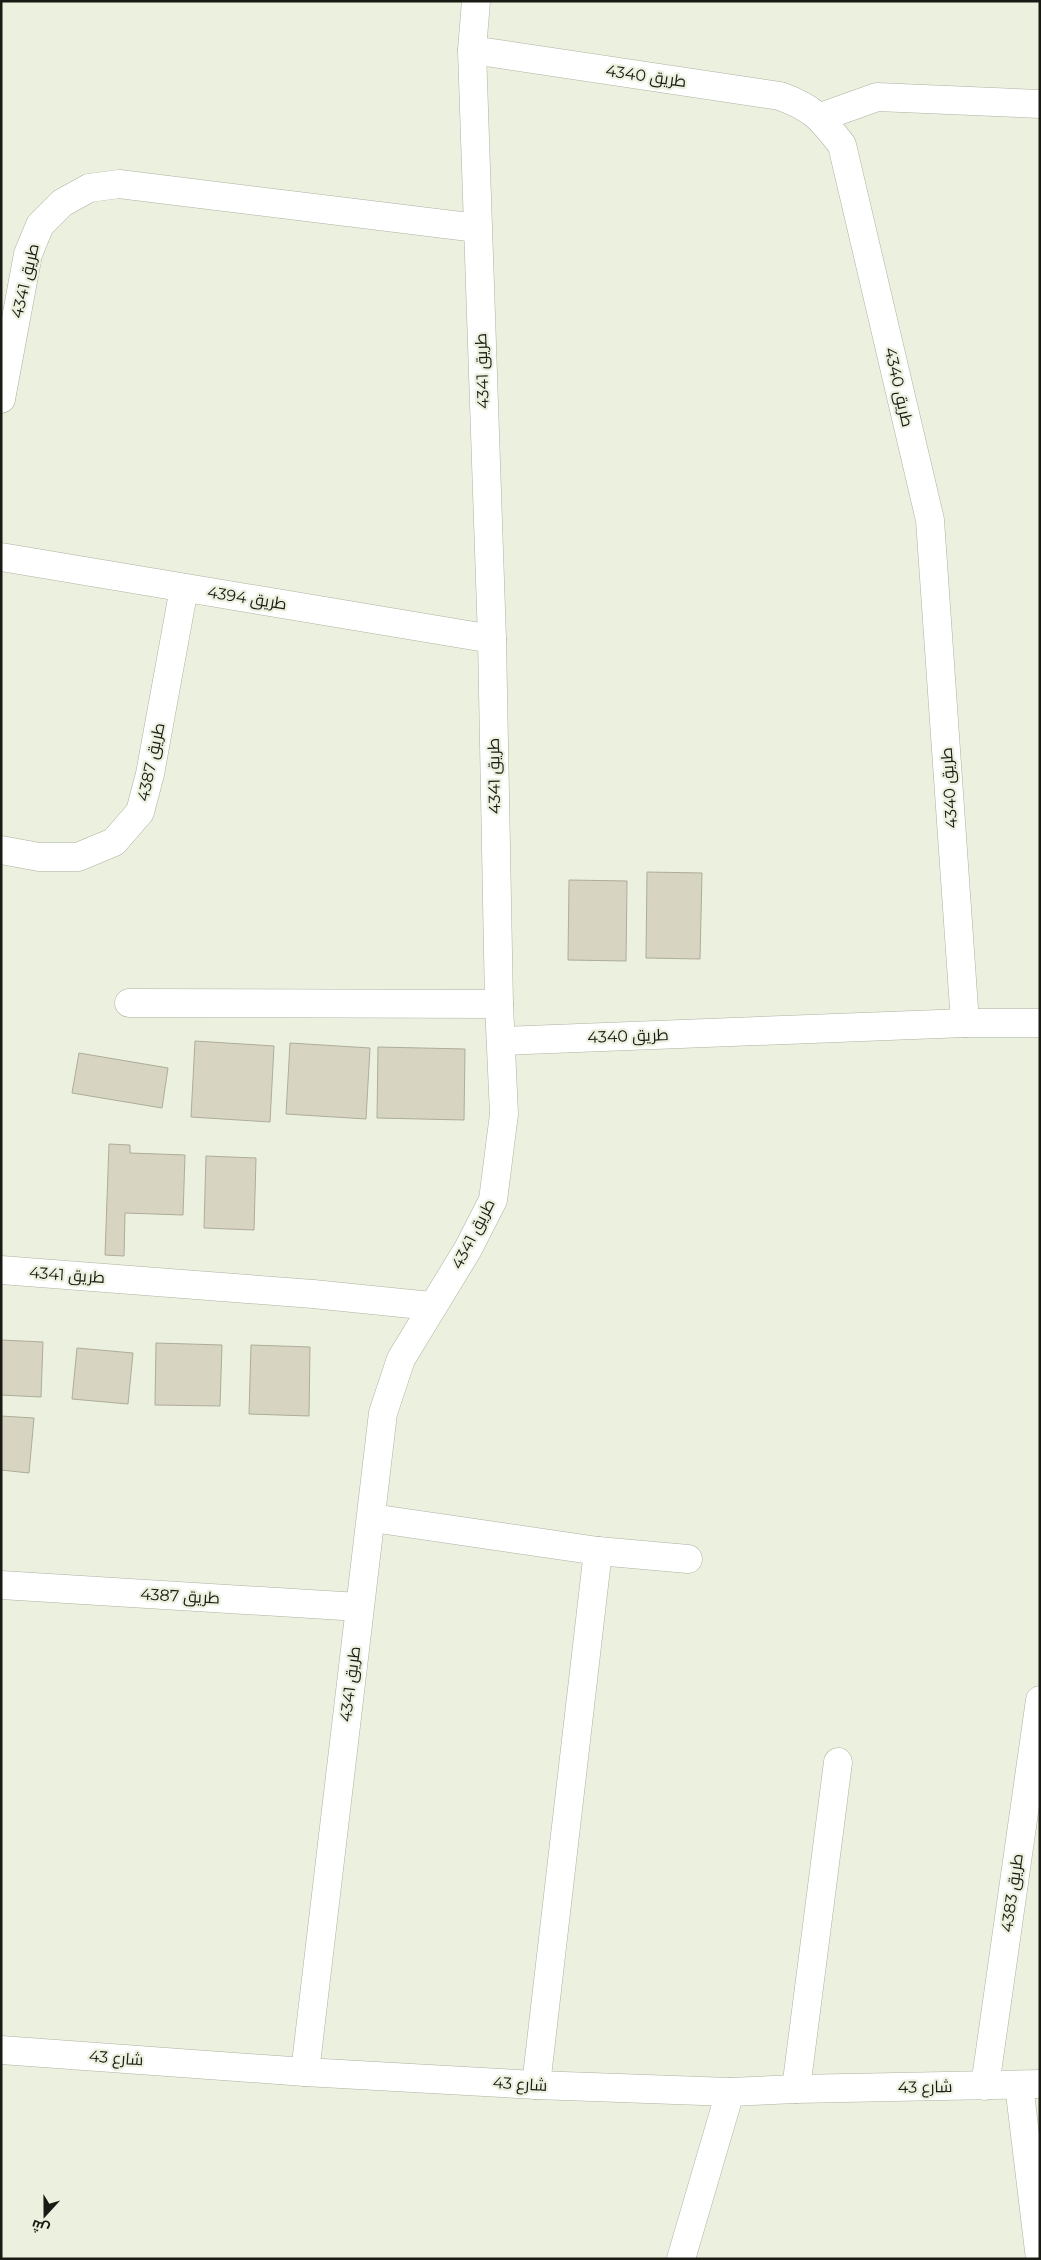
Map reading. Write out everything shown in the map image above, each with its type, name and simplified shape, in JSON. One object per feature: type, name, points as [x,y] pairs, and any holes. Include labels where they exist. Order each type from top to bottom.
[{"type":"street","name":"طريق 4341","points":[[305,2072],[383,1413],[401,1359],[431,1306],[468,1249],[493,1200],[504,1114],[499,1004],[492,639],[472,50],[476,1]]},
{"type":"street","name":"طريق 4340","points":[[472,50],[780,96],[800,103],[821,117],[842,145],[930,520],[965,1023]]},
{"type":"street","points":[[821,117],[877,97],[1040,104]]},
{"type":"street","name":"طريق 4341","points":[[1,399],[28,254],[40,225],[62,203],[89,188],[120,184],[477,228]]},
{"type":"street","name":"طريق 4394","points":[[1,557],[492,639]]},
{"type":"street","name":"طريق 4387","points":[[1,850],[39,857],[78,858],[114,842],[140,812],[150,774],[184,588]]},
{"type":"street","points":[[129,1003],[499,1004]]},
{"type":"street","name":"طريق 4340","points":[[501,1041],[965,1023],[1040,1023]]},
{"type":"street","name":"طريق 4341","points":[[1,1270],[313,1294],[431,1306]]},
{"type":"street","points":[[372,1518],[598,1550],[688,1558]]},
{"type":"street","points":[[536,2086],[598,1550]]},
{"type":"street","name":"طريق 4387","points":[[1,1585],[359,1607]]},
{"type":"street","name":"طريق 4383","points":[[985,2086],[1040,1700]]},
{"type":"street","points":[[796,2089],[838,1762]]},
{"type":"street","name":"شارع 43","points":[[1,2050],[305,2072],[536,2086],[730,2092],[1029,2085]]},
{"type":"street","points":[[1029,2085],[1040,2259]]},
{"type":"street","points":[[681,2259],[730,2092]]},
{"type":"building","points":[[647,872],[702,873],[700,959],[646,958]]},
{"type":"building","points":[[569,880],[627,881],[626,961],[568,960]]},
{"type":"building","points":[[195,1041],[274,1046],[270,1122],[191,1117]]},
{"type":"building","points":[[290,1043],[370,1048],[366,1119],[286,1114]]},
{"type":"building","points":[[378,1047],[465,1049],[464,1120],[377,1118]]},
{"type":"building","points":[[79,1053],[168,1068],[162,1108],[72,1093]]},
{"type":"building","points":[[109,1144],[130,1145],[130,1153],[185,1155],[183,1215],[125,1213],[124,1256],[105,1255]]},
{"type":"building","points":[[206,1156],[256,1158],[254,1230],[204,1228]]},
{"type":"building","points":[[1,1340],[43,1342],[41,1397],[1,1395]]},
{"type":"building","points":[[156,1343],[222,1345],[220,1406],[155,1405]]},
{"type":"building","points":[[251,1345],[310,1347],[309,1416],[249,1414]]},
{"type":"building","points":[[77,1348],[133,1353],[128,1404],[72,1399]]},
{"type":"building","points":[[1,1416],[34,1418],[29,1473],[1,1470]]}]
